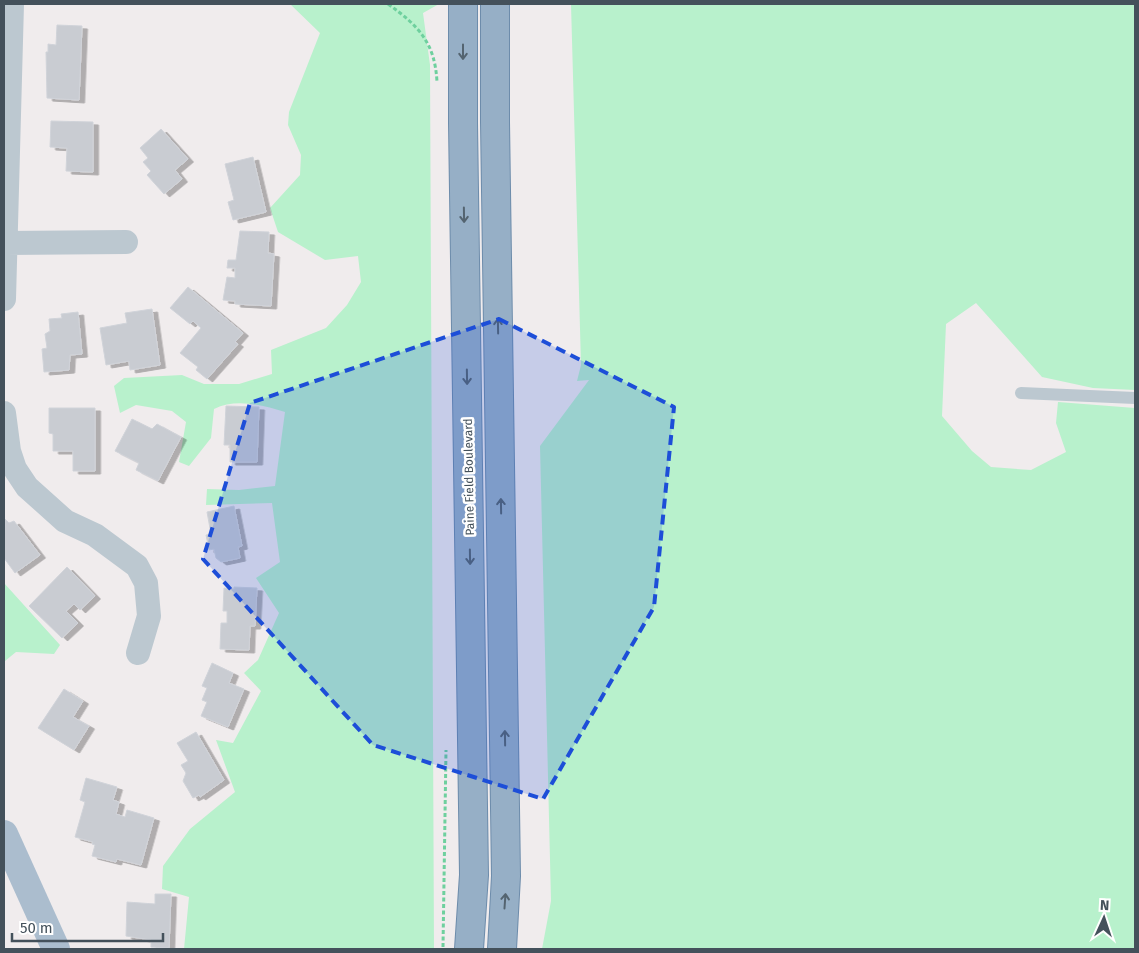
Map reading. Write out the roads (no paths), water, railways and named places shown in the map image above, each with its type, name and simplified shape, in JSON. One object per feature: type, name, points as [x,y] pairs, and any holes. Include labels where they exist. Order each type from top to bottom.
[{"type":"highway","name":"Paine Field Boulevard","points":[[463,4],[463,133],[474,874],[469,949]]},
{"type":"highway","points":[[495,4],[506,876],[502,949]]},
{"type":"main road","points":[[4,834],[56,949]]},
{"type":"street","points":[[4,299],[12,4]]},
{"type":"street","points":[[6,243],[126,242]]},
{"type":"street","points":[[4,414],[9,451],[15,469],[26,487],[65,521],[95,535],[137,566],[146,583],[149,616],[138,653]]},
{"type":"lane","points":[[1021,393],[1135,398]]}]
